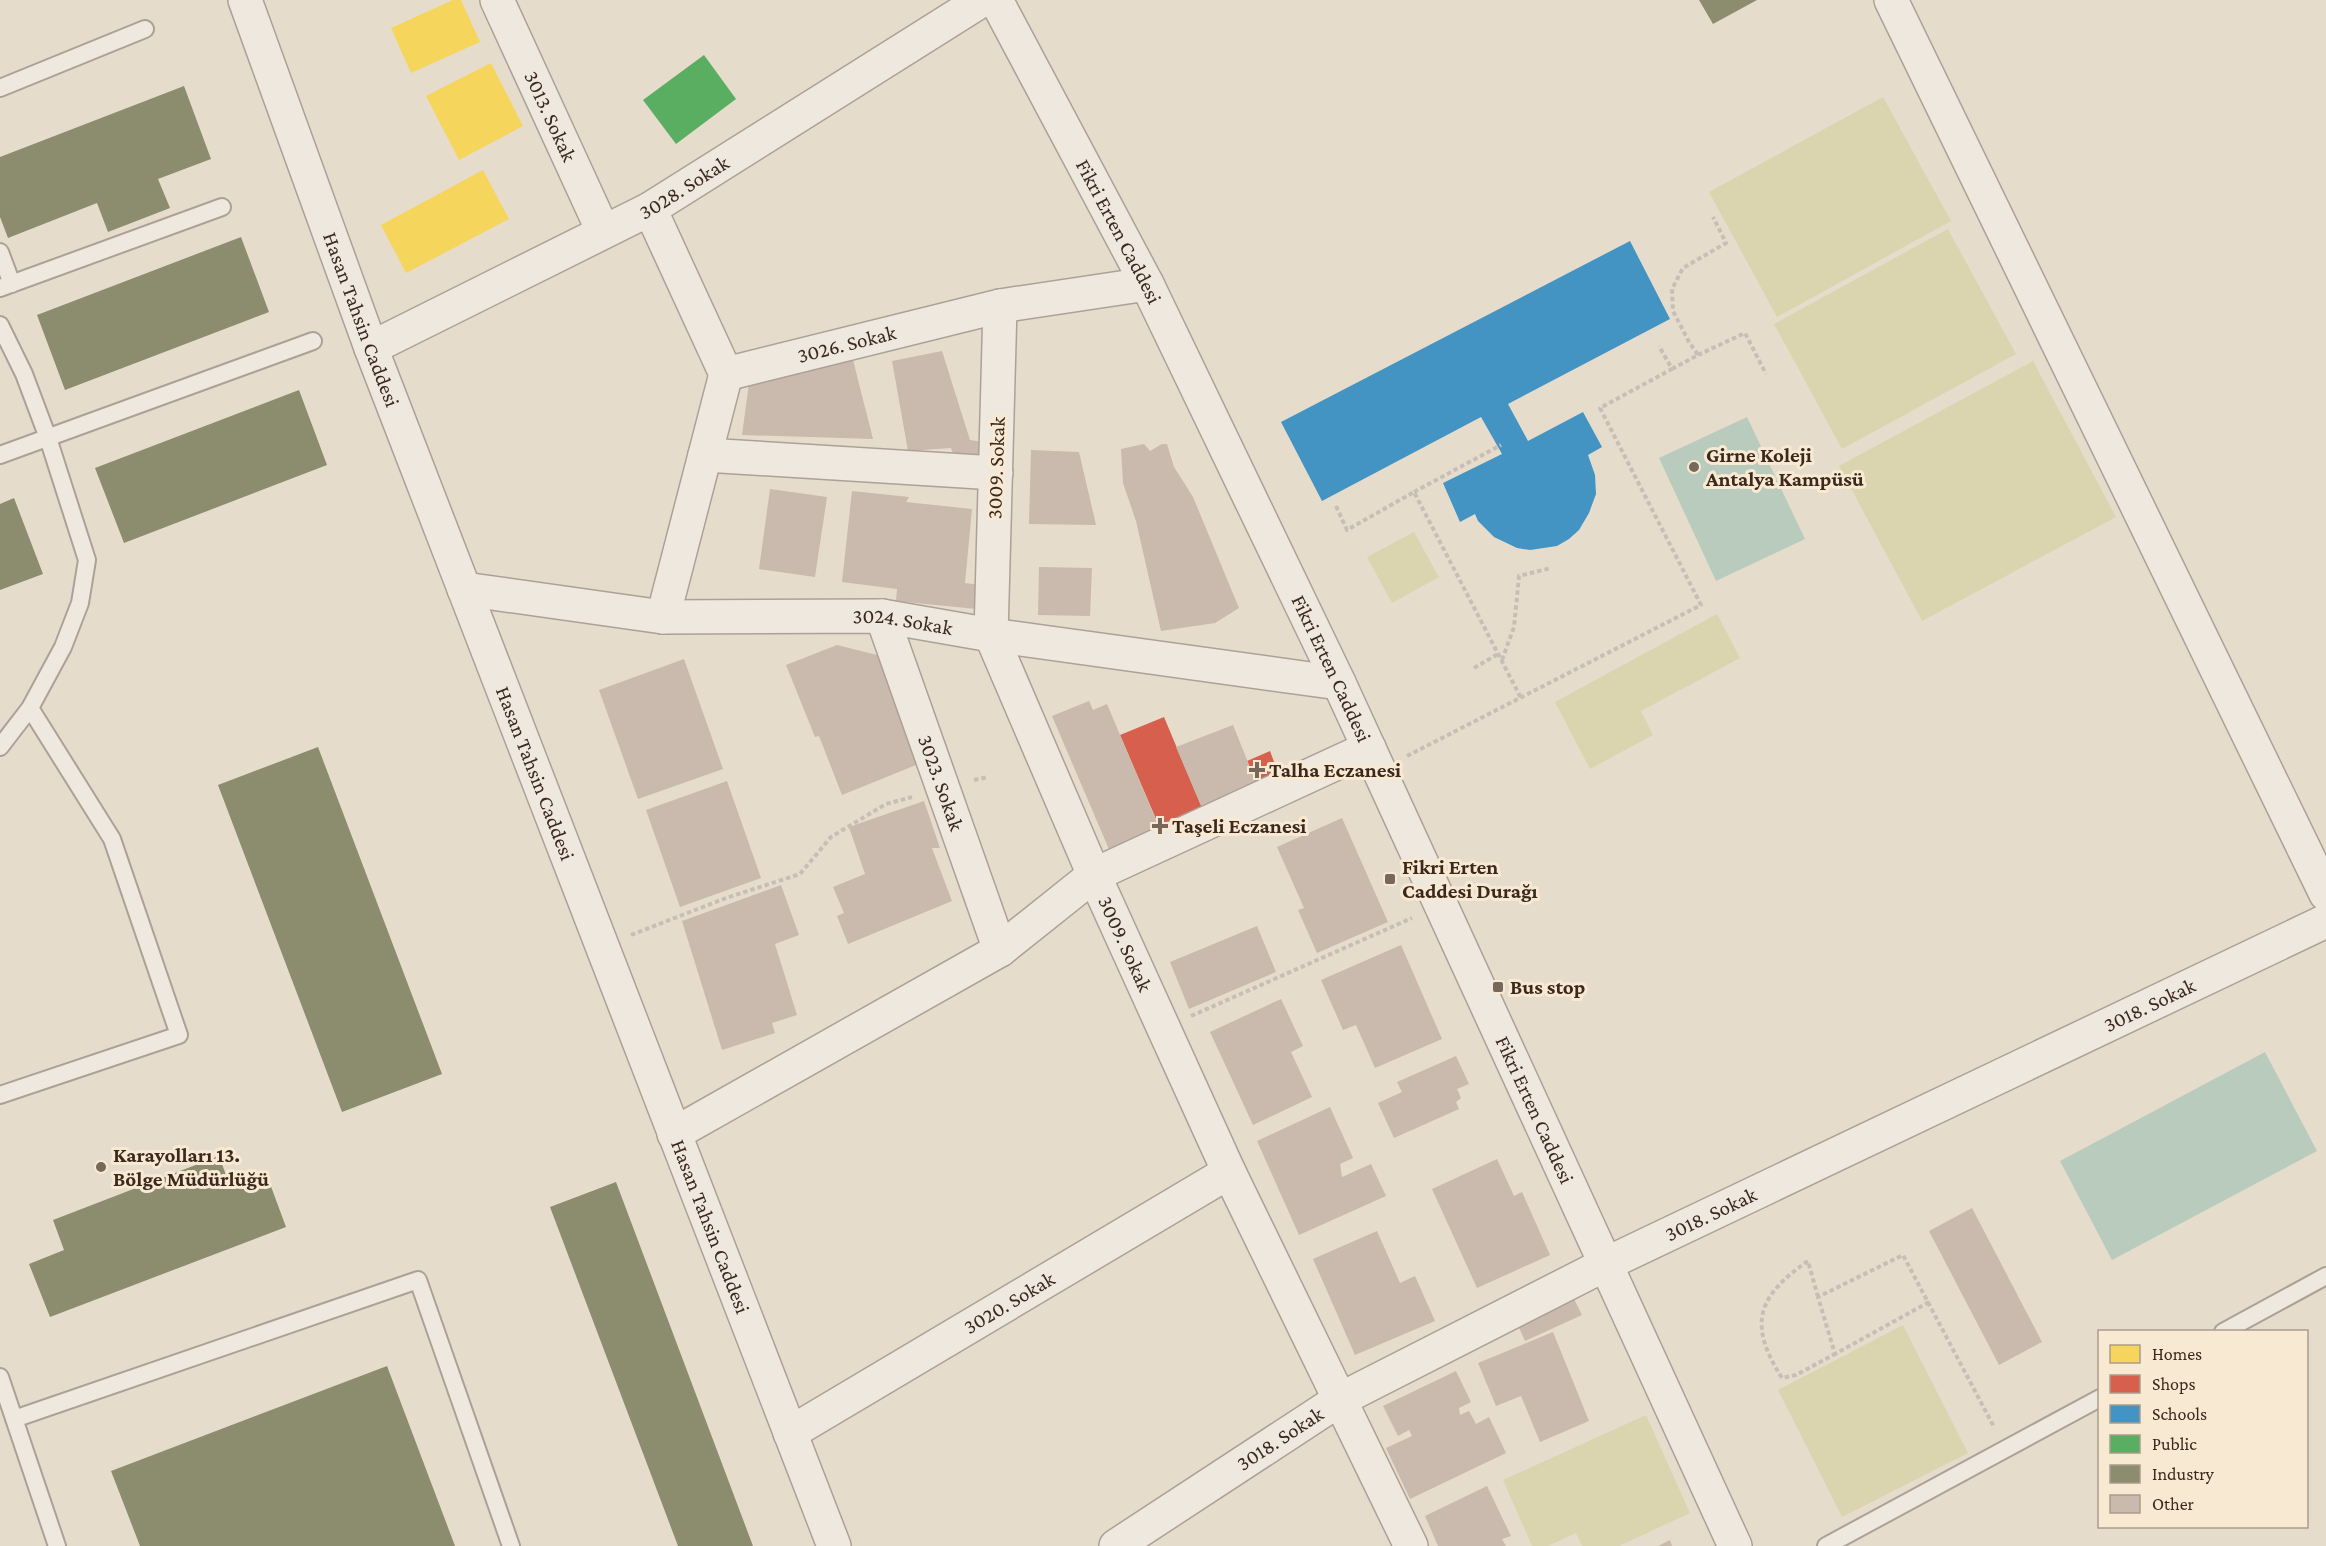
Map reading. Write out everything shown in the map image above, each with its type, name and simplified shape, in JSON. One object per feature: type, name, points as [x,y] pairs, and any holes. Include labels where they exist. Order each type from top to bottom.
[{"type":"street","name":"Hasan Tahsin Caddesi","points":[[245,0],[371,348],[834,1546]]},
{"type":"street","name":"3013. Sokak","points":[[497,0],[603,231]]},
{"type":"street","name":"3028. Sokak","points":[[371,348],[650,208],[982,0]]},
{"type":"street","name":"Fikri Erten Caddesi","points":[[996,0],[1147,284],[1339,683],[1735,1546]]},
{"type":"street","points":[[1891,0],[2326,894]]},
{"type":"street","points":[[650,208],[726,374],[663,617]]},
{"type":"street","name":"3026. Sokak","points":[[726,374],[1000,306],[1147,284]]},
{"type":"street","name":"3009. Sokak","points":[[1000,306],[991,635],[1094,875],[1229,1172],[1411,1546]]},
{"type":"street","points":[[705,455],[996,473]]},
{"type":"street","name":"3024. Sokak","points":[[464,589],[663,617],[882,616],[991,635],[1339,683]]},
{"type":"street","name":"3023. Sokak","points":[[882,616],[1000,950]]},
{"type":"street","points":[[674,1134],[1000,950],[1094,875],[1374,759]]},
{"type":"street","name":"3018. Sokak","points":[[1116,1546],[1339,1400],[1606,1264],[2326,921]]},
{"type":"street","name":"3020. Sokak","points":[[790,1433],[1229,1172]]},
{"type":"lane","points":[[0,87],[145,29]]},
{"type":"lane","points":[[0,252],[6,286],[222,207]]},
{"type":"lane","points":[[0,325],[24,374],[48,438],[87,560],[80,603],[63,647],[30,708],[0,747]]},
{"type":"lane","points":[[0,455],[313,341]]},
{"type":"lane","points":[[0,1095],[179,1035],[112,839],[30,708]]},
{"type":"lane","points":[[2227,1330],[2326,1276]]},
{"type":"lane","points":[[14,1419],[418,1280],[511,1546]]},
{"type":"lane","points":[[0,1377],[57,1546]]},
{"type":"lane","points":[[1826,1546],[2098,1399]]},
{"type":"path","points":[[1698,355],[1673,311],[1672,289],[1683,268],[1726,243],[1713,217]]},
{"type":"path","points":[[1374,759],[1521,698],[1701,605],[1600,408],[1698,355],[1745,333],[1766,374]]},
{"type":"path","points":[[1659,346],[1672,369]]},
{"type":"path","points":[[1336,506],[1347,530],[1501,445]]},
{"type":"path","points":[[1414,492],[1521,698]]},
{"type":"path","points":[[1502,661],[1514,627],[1519,576],[1551,568]]},
{"type":"path","points":[[1474,668],[1498,654]]},
{"type":"path","points":[[602,946],[726,898],[800,874],[831,837],[886,804],[942,788]]},
{"type":"path","points":[[1163,1027],[1261,986],[1441,904]]},
{"type":"path","points":[[1818,1297],[1903,1255],[2005,1449]]},
{"type":"path","points":[[1835,1354],[1809,1261],[1784,1278],[1766,1302],[1761,1323],[1770,1358],[1782,1378],[1796,1375],[1835,1354],[1929,1302]]},
{"type":"shaded area","points":[[1883,97],[1951,221],[1777,317],[1709,192]]},
{"type":"shaded area","points":[[1948,229],[2016,354],[1842,449],[1774,324]]},
{"type":"shaded area","points":[[2033,361],[2116,517],[1922,621],[1839,466]]},
{"type":"shaded area","points":[[1747,417],[1805,539],[1716,581],[1659,458]]},
{"type":"shaded area","points":[[1414,532],[1439,577],[1392,603],[1367,557]]},
{"type":"shaded area","points":[[1717,614],[1740,658],[1641,711],[1653,735],[1590,769],[1555,702]]},
{"type":"shaded area","points":[[2265,1052],[2317,1151],[2112,1260],[2060,1161]]},
{"type":"shaded area","points":[[1903,1325],[1968,1453],[1842,1517],[1778,1390]]},
{"type":"shaded area","points":[[1646,1415],[1690,1513],[1619,1546],[1582,1546],[1576,1533],[1548,1546],[1532,1546],[1503,1480]]},
{"type":"building: Homes","points":[[453,0],[461,0],[480,42],[411,73],[391,28]]},
{"type":"building: Homes","points":[[491,63],[523,126],[459,160],[426,96]]},
{"type":"building: Homes","points":[[483,170],[509,219],[406,273],[381,225]]},
{"type":"building: Shops","points":[[1164,717],[1205,815],[1162,833],[1120,735]]},
{"type":"building: Shops","points":[[1270,751],[1282,783],[1260,792],[1247,761]]},
{"type":"building: Schools","points":[[1630,241],[1670,319],[1508,404],[1528,441],[1583,412],[1602,447],[1588,455],[1595,475],[1596,494],[1579,530],[1569,539],[1557,546],[1530,550],[1517,548],[1494,537],[1478,521],[1475,514],[1460,522],[1443,483],[1502,454],[1481,417],[1322,501],[1281,422]]},
{"type":"building: Public","points":[[704,55],[736,99],[676,144],[643,100]]},
{"type":"building: Industry","points":[[1699,0],[1757,0],[1713,24]]},
{"type":"building: Industry","points":[[184,86],[211,159],[158,179],[170,208],[108,232],[97,203],[8,238],[0,217],[0,157]]},
{"type":"building: Industry","points":[[241,237],[269,312],[65,390],[37,315]]},
{"type":"building: Industry","points":[[299,390],[327,465],[124,543],[95,468]]},
{"type":"building: Industry","points":[[14,498],[43,574],[0,590],[0,504]]},
{"type":"building: Industry","points":[[318,747],[442,1074],[342,1112],[218,785]]},
{"type":"building: Industry","points":[[219,1156],[230,1186],[266,1173],[286,1227],[50,1317],[29,1264],[64,1250],[53,1220]]},
{"type":"building: Industry","points":[[616,1182],[753,1546],[678,1546],[550,1207]]},
{"type":"building: Industry","points":[[387,1366],[455,1546],[140,1546],[111,1471]]},
{"type":"building: Other","points":[[942,351],[970,440],[989,443],[989,454],[953,454],[951,448],[908,451],[892,361]]},
{"type":"building: Other","points":[[851,352],[873,439],[742,435],[750,376]]},
{"type":"building: Other","points":[[1144,444],[1150,451],[1162,444],[1167,444],[1174,467],[1193,497],[1239,608],[1215,623],[1161,631],[1136,521],[1123,483],[1121,449]]},
{"type":"building: Other","points":[[1031,450],[1079,452],[1096,525],[1029,524]]},
{"type":"building: Other","points":[[770,489],[827,497],[815,577],[759,569]]},
{"type":"building: Other","points":[[852,491],[909,497],[906,502],[972,509],[965,583],[979,585],[976,609],[896,601],[897,589],[842,582]]},
{"type":"building: Other","points":[[1039,567],[1092,568],[1090,616],[1038,615]]},
{"type":"building: Other","points":[[837,645],[877,655],[921,763],[842,795],[819,736],[815,737],[786,665]]},
{"type":"building: Other","points":[[684,659],[723,769],[638,799],[599,690]]},
{"type":"building: Other","points":[[1089,701],[1093,710],[1107,704],[1164,839],[1114,861],[1052,716]]},
{"type":"building: Other","points":[[1233,725],[1260,792],[1205,815],[1176,747]]},
{"type":"building: Other","points":[[727,781],[761,878],[680,907],[646,810]]},
{"type":"building: Other","points":[[924,801],[940,848],[932,848],[952,901],[848,944],[837,916],[844,913],[833,887],[865,874],[849,827]]},
{"type":"building: Other","points":[[1342,818],[1388,922],[1317,953],[1298,910],[1304,908],[1277,847]]},
{"type":"building: Other","points":[[781,885],[799,935],[775,944],[797,1015],[772,1023],[775,1033],[722,1050],[682,921]]},
{"type":"building: Other","points":[[1257,926],[1276,972],[1189,1009],[1170,962]]},
{"type":"building: Other","points":[[1401,945],[1442,1039],[1375,1068],[1356,1025],[1343,1030],[1321,980]]},
{"type":"building: Other","points":[[1281,999],[1303,1046],[1291,1052],[1312,1097],[1253,1125],[1210,1032]]},
{"type":"building: Other","points":[[1456,1056],[1469,1084],[1457,1089],[1461,1098],[1456,1102],[1459,1109],[1394,1138],[1378,1103],[1402,1092],[1397,1082]]},
{"type":"building: Other","points":[[1330,1107],[1353,1158],[1340,1164],[1342,1177],[1371,1164],[1386,1196],[1299,1235],[1257,1141]]},
{"type":"building: Other","points":[[1497,1159],[1514,1196],[1522,1192],[1550,1255],[1477,1288],[1432,1189]]},
{"type":"building: Other","points":[[1972,1208],[2042,1342],[1999,1365],[1929,1231]]},
{"type":"building: Other","points":[[1377,1231],[1400,1283],[1415,1276],[1435,1321],[1355,1355],[1313,1259]]},
{"type":"building: Other","points":[[1573,1297],[1582,1315],[1525,1341],[1517,1323]]},
{"type":"building: Other","points":[[1553,1332],[1589,1421],[1540,1442],[1521,1396],[1496,1406],[1478,1363]]},
{"type":"building: Other","points":[[1456,1371],[1471,1402],[1459,1408],[1460,1415],[1469,1411],[1476,1424],[1489,1417],[1506,1453],[1410,1499],[1386,1448],[1412,1436],[1409,1430],[1398,1436],[1383,1406]]},
{"type":"building: Other","points":[[1487,1486],[1511,1536],[1502,1539],[1506,1546],[1438,1546],[1425,1516]]},
{"type":"building: Other","points":[[1670,1540],[1672,1546],[1658,1546]]},
{"type":"place","name":"Girne Koleji Antalya Kampüsü","points":[[1694,467]]},
{"type":"place","name":"Talha Eczanesi","points":[[1257,770]]},
{"type":"place","name":"Taşeli Eczanesi","points":[[1160,826]]},
{"type":"place","name":"Fikri Erten Caddesi Durağı","points":[[1390,879]]},
{"type":"place","name":"Bus stop","points":[[1498,987]]},
{"type":"place","name":"Karayolları 13. Bölge Müdürlüğü","points":[[101,1167]]}]
